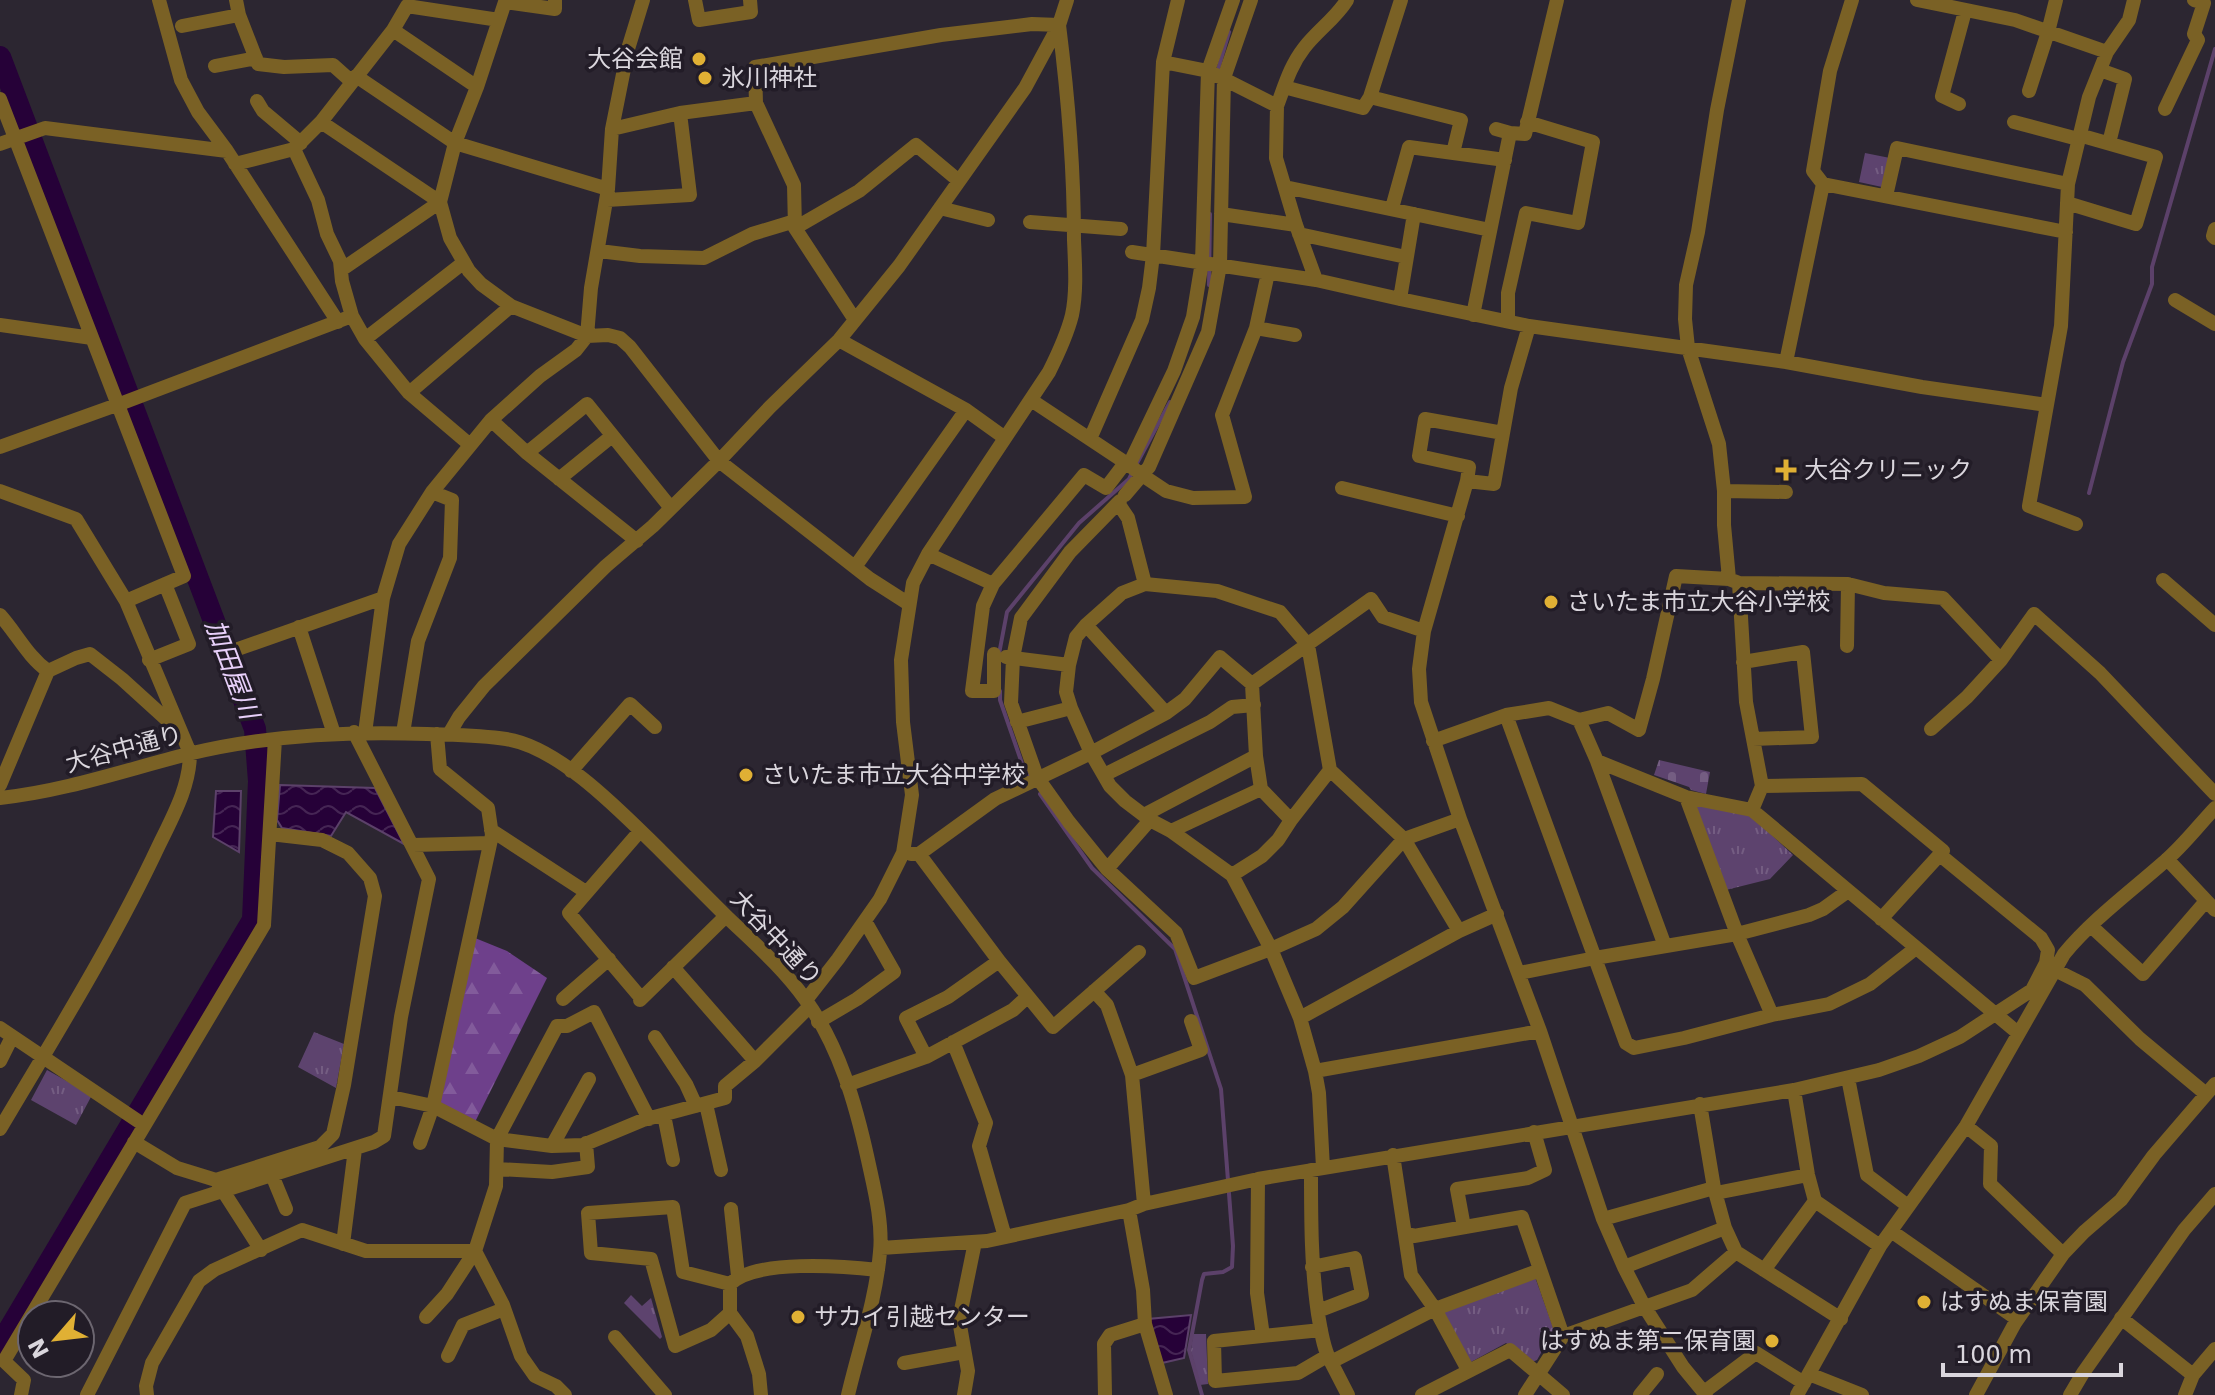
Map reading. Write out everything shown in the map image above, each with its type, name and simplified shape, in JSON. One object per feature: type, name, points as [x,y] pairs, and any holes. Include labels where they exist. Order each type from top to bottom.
[{"type":"street","points":[[159,0],[181,80],[198,112],[345,319],[409,393],[469,444]]},
{"type":"street","points":[[555,0],[555,9],[505,2],[455,143],[440,202],[450,238],[463,263],[481,284],[511,306],[587,336],[620,338],[719,461],[855,567],[909,604]]},
{"type":"street","points":[[134,1142],[177,1168],[219,1185],[272,1175],[355,1149],[384,1136],[401,1017],[429,879],[360,732],[383,598],[399,544],[432,492],[469,444],[540,376],[576,350],[587,336],[591,288],[608,194],[612,129],[628,49],[643,0]]},
{"type":"street","points":[[695,0],[699,20],[751,12],[750,0]]},
{"type":"street","points":[[420,1143],[433,1106],[491,836],[488,808],[440,769],[443,734],[484,686],[606,566],[637,541],[839,340],[899,266],[1025,88],[1059,25],[1067,0]]},
{"type":"street","points":[[1090,439],[1142,320],[1149,288],[1163,62],[1178,0]]},
{"type":"street","points":[[1133,468],[1121,500],[1070,552],[1021,618],[1001,656],[994,691],[972,691],[983,606],[993,584],[1084,475],[1106,488],[1133,468],[1149,467],[1208,332],[1216,74],[1233,0]]},
{"type":"street","points":[[1210,264],[1221,214],[1216,74],[1251,0]]},
{"type":"street","points":[[1316,280],[1276,158],[1277,106],[1289,70],[1305,46],[1347,0]]},
{"type":"street","points":[[1284,87],[1363,108],[1370,97],[1401,0]]},
{"type":"street","points":[[1473,315],[1505,160],[1503,131],[1525,134],[1557,0]]},
{"type":"street","points":[[1739,0],[1686,285],[1685,319],[1688,348],[1719,444],[1724,525],[1734,581],[1746,702],[1762,786],[1752,810]]},
{"type":"street","points":[[1852,0],[1830,71],[1813,171],[1823,184],[2066,232]]},
{"type":"street","points":[[1917,0],[1968,7],[2107,52]]},
{"type":"street","points":[[2029,91],[2056,0]]},
{"type":"street","points":[[2076,524],[2029,506],[2061,326],[2068,184],[2089,97],[2107,52],[2129,20],[2134,0]]},
{"type":"street","points":[[2165,109],[2198,40],[2194,34],[2201,1]]},
{"type":"street","points":[[0,144],[45,128],[231,157],[298,146],[321,122],[393,30],[407,6],[499,20]]},
{"type":"street","points":[[182,26],[237,7],[258,64],[284,67],[333,65],[455,143],[608,194],[690,195],[680,113]]},
{"type":"street","points":[[1959,104],[1942,96],[1968,7]]},
{"type":"street","points":[[855,320],[795,225],[794,185],[756,103],[755,67],[941,35],[1032,24],[1059,25]]},
{"type":"street","points":[[391,1097],[433,1106],[497,1139],[552,1146],[586,1143],[656,1117],[725,1098],[725,1086],[755,1061],[808,1003],[880,899],[903,853],[912,795],[903,722],[901,660],[913,583],[928,554],[1031,400],[1060,349],[1072,313],[1074,226],[1068,95],[1059,25]]},
{"type":"street","points":[[393,30],[477,87]]},
{"type":"street","points":[[215,66],[256,58]]},
{"type":"street","points":[[1163,62],[1216,74],[1277,106]]},
{"type":"street","points":[[2100,70],[2125,79],[2109,143]]},
{"type":"street","points":[[1370,97],[1461,120],[1453,153]]},
{"type":"street","points":[[0,99],[24,135],[92,338],[127,402],[184,576],[126,601]]},
{"type":"street","points":[[257,101],[298,146],[327,234],[340,261],[345,319]]},
{"type":"street","points":[[612,129],[680,113],[756,103]]},
{"type":"street","points":[[321,122],[440,202]]},
{"type":"street","points":[[1508,321],[1508,293],[1526,213],[1578,223],[1593,142],[1527,122]]},
{"type":"street","points":[[2014,122],[2156,157],[2136,224],[2067,203]]},
{"type":"street","points":[[599,251],[704,258],[752,234],[795,225],[859,191],[916,145],[959,181]]},
{"type":"street","points":[[1392,208],[1409,147],[1505,160]]},
{"type":"street","points":[[1886,196],[1897,148],[2068,184]]},
{"type":"street","points":[[1786,362],[1823,184]]},
{"type":"street","points":[[1285,187],[1490,230]]},
{"type":"street","points":[[341,270],[440,202]]},
{"type":"street","points":[[940,208],[988,220]]},
{"type":"street","points":[[1221,214],[1298,229],[1406,257]]},
{"type":"street","points":[[1400,299],[1414,214]]},
{"type":"street","points":[[1030,222],[1121,229]]},
{"type":"street","points":[[2215,229],[2215,238]]},
{"type":"street","points":[[1132,252],[1316,280],[1529,326],[1786,362],[1922,387],[2047,405]]},
{"type":"street","points":[[365,339],[463,263]]},
{"type":"street","points":[[1031,400],[1166,491],[1193,498],[1245,497],[1222,415],[1256,328],[1268,273]]},
{"type":"street","points":[[2175,300],[2215,324]]},
{"type":"street","points":[[409,393],[511,306]]},
{"type":"street","points":[[0,447],[345,319]]},
{"type":"street","points":[[0,325],[92,338]]},
{"type":"street","points":[[1467,481],[1494,484],[1511,388],[1529,326]]},
{"type":"street","points":[[1256,328],[1295,335]]},
{"type":"street","points":[[839,340],[966,410],[1005,438]]},
{"type":"street","points":[[527,453],[587,404],[670,507]]},
{"type":"street","points":[[855,567],[966,410]]},
{"type":"street","points":[[1503,433],[1425,419],[1419,456],[1469,467],[1424,631],[1419,669],[1421,702],[1460,819],[1540,1031],[1603,1219],[1644,1306],[1683,1367],[1705,1394],[1756,1353],[1803,1384],[1862,1395]]},
{"type":"street","points":[[491,420],[527,453],[637,541]]},
{"type":"street","points":[[559,479],[612,436]]},
{"type":"street","points":[[1342,488],[1458,516]]},
{"type":"street","points":[[0,491],[76,519],[126,601],[190,753],[190,769],[181,800],[136,894],[0,1129]]},
{"type":"street","points":[[1724,491],[1786,492]]},
{"type":"street","points":[[403,733],[418,641],[450,558],[452,500],[432,492]]},
{"type":"street","points":[[1121,500],[1145,584]]},
{"type":"street","points":[[928,554],[993,584]]},
{"type":"street","points":[[1433,741],[1506,715],[1549,708],[1579,720],[1608,713],[1639,730],[1676,576],[1848,584],[1884,593],[1943,598],[2001,660]]},
{"type":"street","points":[[2163,580],[2215,625]]},
{"type":"street","points":[[149,660],[189,644],[165,584]]},
{"type":"street","points":[[1348,1395],[1329,1359],[1321,1330],[1312,1267],[1319,1093],[1300,1018],[1271,949],[1232,875],[1125,801],[1110,786],[1091,753],[1066,692],[1076,637],[1122,593],[1145,584],[1217,591],[1280,612],[1308,645],[1330,770],[1404,839],[1459,931]]},
{"type":"street","points":[[1847,646],[1848,584]]},
{"type":"street","points":[[235,650],[383,598]]},
{"type":"street","points":[[1252,684],[1371,599],[1383,617],[1424,631]]},
{"type":"street","points":[[1931,729],[1967,697],[2001,660],[2034,614],[2100,673],[2215,794]]},
{"type":"street","points":[[0,615],[34,661],[48,671]]},
{"type":"street","points":[[1086,625],[1166,713]]},
{"type":"street","points":[[299,627],[334,734]]},
{"type":"street","points":[[976,652],[1069,665]]},
{"type":"street","points":[[1743,662],[1803,652],[1812,737],[1753,739]]},
{"type":"street","points":[[0,785],[48,671],[76,658],[90,654],[179,731]]},
{"type":"street","points":[[1001,656],[1032,780],[1107,869],[1176,933],[1194,978],[1316,929],[1343,907],[1404,839],[1460,819]]},
{"type":"street","points":[[903,853],[919,854],[995,799],[1166,713],[1185,699],[1220,657],[1252,684],[1261,789],[1291,820]]},
{"type":"street","points":[[571,771],[630,704],[655,727]]},
{"type":"street","points":[[1104,775],[1210,722],[1232,707],[1254,705]]},
{"type":"street","points":[[1017,722],[1071,708]]},
{"type":"street","points":[[1506,715],[1626,1043],[1634,1048],[1829,1004],[1870,984],[1916,948]]},
{"type":"street","points":[[1579,720],[1665,946]]},
{"type":"street","name":"大谷中通り","points":[[0,798],[68,787],[190,753],[275,739],[360,732],[511,740],[532,747],[571,771],[640,831],[777,964],[808,1003],[828,1039],[859,1119],[881,1248],[848,1395]]},
{"type":"street","points":[[21,1395],[24,1380],[4,1361],[264,925],[275,739]]},
{"type":"street","points":[[1107,869],[1147,817],[1256,756]]},
{"type":"street","points":[[1597,761],[1686,797],[1752,810],[2018,1033]]},
{"type":"street","points":[[1232,875],[1262,856],[1278,840],[1330,770]]},
{"type":"street","points":[[1762,786],[1862,784],[1943,851],[1881,919]]},
{"type":"street","points":[[1171,831],[1261,789]]},
{"type":"street","points":[[1686,797],[1737,934],[1772,1015]]},
{"type":"street","points":[[1803,1384],[1880,1246],[1966,1126],[2064,954],[2120,899],[2167,859],[2215,808]]},
{"type":"street","points":[[640,831],[569,913],[640,999],[726,916]]},
{"type":"street","points":[[87,1395],[185,1203],[219,1185],[320,1147],[333,1134],[375,896],[370,878],[348,853],[322,840],[270,834]]},
{"type":"street","points":[[413,845],[491,836],[586,892]]},
{"type":"street","points":[[919,854],[1053,1027],[1139,952]]},
{"type":"street","points":[[881,1248],[1005,1237],[1258,1179],[1794,1090],[1879,1070],[1919,1056],[1960,1037],[2032,990],[2046,963],[2048,950],[2041,938],[1940,855]]},
{"type":"street","points":[[2091,926],[2143,974],[2210,905],[2167,859]]},
{"type":"street","points":[[1519,973],[1737,934],[1809,915],[1848,891]]},
{"type":"street","points":[[1300,1018],[1459,931],[1497,914]]},
{"type":"street","points":[[818,1022],[894,972],[865,921]]},
{"type":"street","points":[[563,999],[609,959]]},
{"type":"street","points":[[926,1057],[906,1018],[948,997],[999,961]]},
{"type":"street","points":[[673,967],[755,1061]]},
{"type":"street","points":[[1976,1395],[2017,1319],[2063,1254],[2121,1200],[2154,1155],[2211,1089],[2140,1039],[2085,985],[2055,970]]},
{"type":"street","points":[[1094,991],[1107,1005],[1132,1075],[1144,1204]]},
{"type":"street","points":[[847,1085],[926,1057],[1013,1010],[1027,997]]},
{"type":"street","points":[[426,1317],[447,1294],[475,1251],[496,1186],[497,1139],[557,1026],[567,1026],[594,1012],[656,1117],[673,1160]]},
{"type":"street","points":[[1132,1075],[1201,1050],[1191,1021]]},
{"type":"street","points":[[1315,1071],[1540,1031]]},
{"type":"street","points":[[0,1061],[6,1033],[144,1125]]},
{"type":"street","points":[[655,1037],[701,1105],[721,1170]]},
{"type":"street","points":[[953,1042],[986,1123],[979,1146],[1005,1237]]},
{"type":"street","points":[[1848,1078],[1867,1175],[1908,1206]]},
{"type":"street","points":[[552,1146],[589,1079]]},
{"type":"street","points":[[1794,1090],[1815,1201],[1880,1246]]},
{"type":"street","points":[[1700,1104],[1715,1190],[1725,1228],[1736,1252],[1841,1319]]},
{"type":"street","points":[[1966,1126],[1991,1146],[1990,1184],[2063,1254]]},
{"type":"street","points":[[1464,1227],[1457,1189],[1528,1178],[1545,1170],[1534,1132]]},
{"type":"street","points":[[497,1169],[552,1172],[588,1167],[586,1143]]},
{"type":"street","points":[[343,1244],[355,1149]]},
{"type":"street","points":[[1393,1155],[1411,1275],[1435,1309],[1468,1370]]},
{"type":"street","points":[[272,1175],[286,1209]]},
{"type":"street","points":[[1603,1219],[1715,1190],[1808,1175]]},
{"type":"street","points":[[1258,1179],[1257,1293],[1263,1336]]},
{"type":"street","points":[[219,1185],[261,1250]]},
{"type":"street","points":[[2070,1395],[2184,1230],[2215,1194]]},
{"type":"street","points":[[1764,1270],[1815,1201]]},
{"type":"street","points":[[731,1209],[734,1280],[730,1313],[711,1330],[675,1346],[651,1259],[591,1253],[588,1213],[673,1207],[683,1272],[734,1280],[765,1269],[837,1265],[878,1270]]},
{"type":"street","points":[[1129,1210],[1143,1290],[1145,1324],[1166,1395]]},
{"type":"street","points":[[1405,1233],[1414,1236],[1522,1217],[1563,1336]]},
{"type":"street","points":[[1624,1267],[1725,1228]]},
{"type":"street","points":[[147,1395],[152,1363],[199,1281],[214,1270],[302,1230],[366,1251],[475,1251]]},
{"type":"street","points":[[1891,1231],[2017,1319]]},
{"type":"street","points":[[964,1395],[968,1371],[959,1320],[975,1242]]},
{"type":"street","points":[[475,1251],[504,1309],[521,1356],[535,1376],[556,1386],[565,1395]]},
{"type":"street","points":[[1525,1395],[1563,1336],[1692,1290],[1736,1252]]},
{"type":"street","points":[[1312,1267],[1355,1258],[1362,1294],[1318,1311]]},
{"type":"street","points":[[1321,1330],[1214,1341],[1215,1381],[1298,1373],[1435,1309],[1540,1270]]},
{"type":"street","points":[[448,1356],[463,1325],[504,1309]]},
{"type":"street","points":[[730,1313],[747,1336],[759,1374],[761,1395]]},
{"type":"street","points":[[2121,1318],[2193,1375]]},
{"type":"street","points":[[1105,1395],[1104,1344],[1110,1335],[1145,1324]]},
{"type":"street","points":[[615,1337],[665,1395]]},
{"type":"street","points":[[2185,1395],[2193,1375],[2215,1349]]},
{"type":"street","points":[[1422,1395],[1510,1350],[1563,1395]]},
{"type":"street","points":[[904,1363],[964,1352]]},
{"type":"street","points":[[1640,1395],[1657,1374]]},
{"type":"green space","points":[[1865,153],[1890,158],[1882,187],[1859,182]]},
{"type":"green space","points":[[1659,760],[1710,772],[1706,794],[1654,775]]},
{"type":"green space","points":[[1695,805],[1745,810],[1793,855],[1770,879],[1726,890]]},
{"type":"green space","points":[[475,938],[507,951],[547,978],[474,1124],[436,1105]]},
{"type":"green space","points":[[314,1032],[344,1044],[336,1088],[298,1067]]},
{"type":"green space","points":[[47,1070],[92,1095],[76,1125],[31,1100]]},
{"type":"green space","points":[[1535,1277],[1554,1330],[1537,1360],[1530,1363],[1506,1343],[1471,1362],[1442,1313]]},
{"type":"green space","points":[[631,1295],[642,1306],[651,1298],[660,1339],[624,1303]]},
{"type":"green space","points":[[1193,1334],[1206,1334],[1208,1384],[1200,1385],[1191,1351]]},
{"type":"water","points":[[280,785],[375,788],[404,844],[346,812],[331,836],[282,828],[277,820]]},
{"type":"water","points":[[216,791],[241,791],[239,852],[213,837]]},
{"type":"water","points":[[1191,1315],[1184,1358],[1162,1363],[1148,1319]]},
{"type":"waterway","points":[[1217,73],[1229,32]]},
{"type":"waterway","points":[[2089,493],[2123,362],[2152,284],[2152,267],[2215,49]]},
{"type":"waterway","name":"加田屋川","points":[[0,57],[255,729],[259,781],[253,920],[0,1345]]},
{"type":"waterway","points":[[1209,285],[1210,214]]},
{"type":"waterway","points":[[1136,465],[1170,402]]},
{"type":"waterway","points":[[999,654],[1007,612],[1079,523],[1132,473]]},
{"type":"waterway","points":[[1000,691],[1000,700],[1029,777]]},
{"type":"waterway","points":[[1040,794],[1092,868],[1175,949],[1221,1089],[1232,1267],[1223,1272],[1204,1274],[1202,1280],[1189,1350],[1202,1395]]},
{"type":"place","name":"大谷会館","points":[[699,59]]},
{"type":"place","name":"氷川神社","points":[[705,78]]},
{"type":"place","name":"大谷クリニック","points":[[1786,470]]},
{"type":"place","name":"さいたま市立大谷小学校","points":[[1551,602]]},
{"type":"place","name":"さいたま市立大谷中学校","points":[[746,775]]},
{"type":"place","name":"はすぬま保育園","points":[[1924,1302]]},
{"type":"place","name":"サカイ引越センター","points":[[798,1317]]},
{"type":"place","name":"はすぬま第二保育園","points":[[1772,1341]]}]
